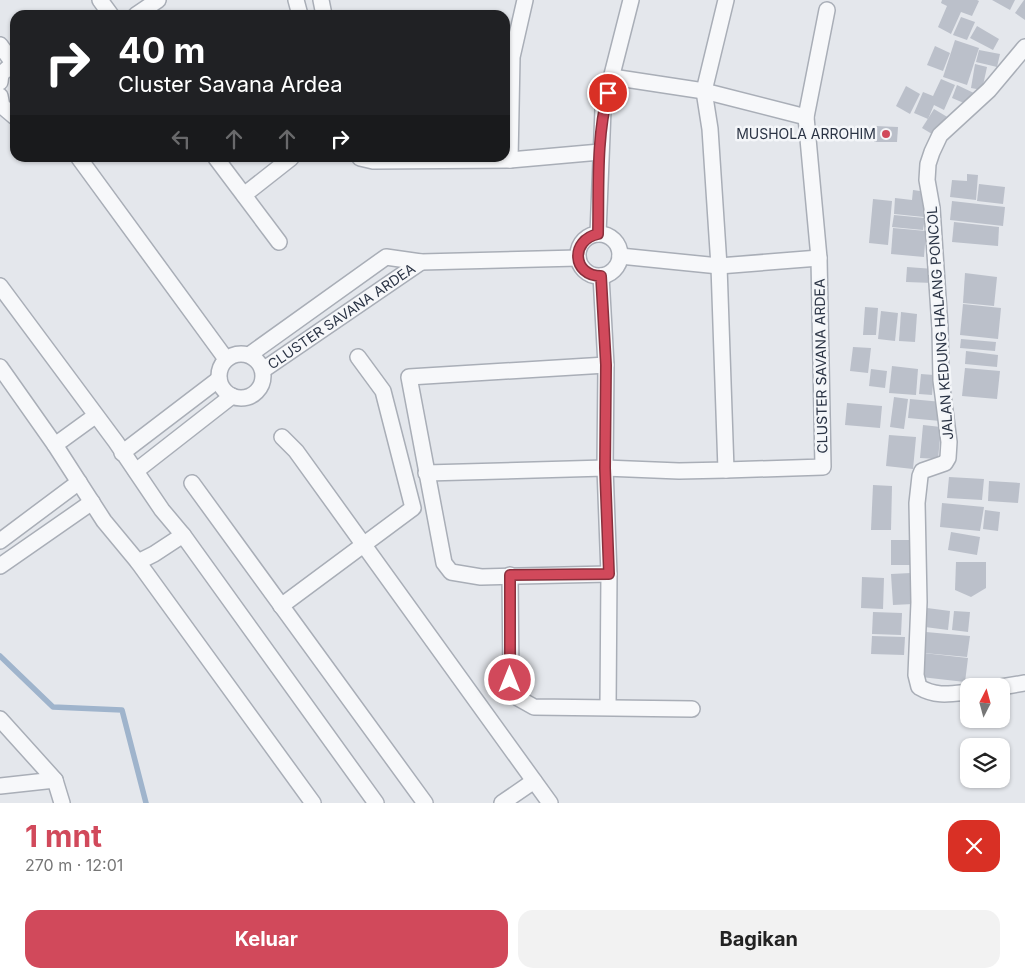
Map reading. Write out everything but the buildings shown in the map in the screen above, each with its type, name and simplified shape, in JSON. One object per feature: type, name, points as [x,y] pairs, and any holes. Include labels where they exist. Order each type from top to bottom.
[{"type":"street","points":[[143,10],[158,0]]},
{"type":"street","points":[[510,52],[525,0]]},
{"type":"street","points":[[598,234],[603,110],[630,0]]},
{"type":"street","points":[[726,0],[704,91],[710,129],[719,266],[726,470]]},
{"type":"street","name":"CLUSTER SAVANA ARDEA","points":[[426,473],[605,468],[726,470],[823,466],[819,258],[806,117],[828,10]]},
{"type":"street","points":[[0,45],[10,57]]},
{"type":"street","name":"JALAN KEDUNG HALANG PONCOL","points":[[960,693],[942,695],[929,693],[919,687],[916,675],[920,602],[917,536],[918,489],[922,471],[945,463],[948,458],[949,442],[941,380],[937,272],[932,208],[927,180],[928,164],[940,135],[989,90],[1025,47]]},
{"type":"street","points":[[0,82],[2,74],[10,66]]},
{"type":"street","points":[[612,77],[704,91],[806,117]]},
{"type":"street","points":[[1,103],[10,112]]},
{"type":"street","points":[[510,160],[600,152]]},
{"type":"street","points":[[82,162],[226,359],[219,372],[219,379],[221,386],[232,396]]},
{"type":"street","points":[[219,162],[279,242]]},
{"type":"street","points":[[244,195],[286,162]]},
{"type":"street","points":[[598,234],[605,235],[616,242],[620,256],[613,270],[601,276],[587,273],[579,264],[578,258],[578,251],[585,239],[591,235],[598,234]]},
{"type":"street","name":"CLUSTER SAVANA ARDEA","points":[[620,256],[719,266],[819,258]]},
{"type":"street","name":"CLUSTER SAVANA ARDEA","points":[[249,355],[386,257],[421,262],[578,258]]},
{"type":"street","name":"CLUSTER SAVANA ARDEA","points":[[263,370],[421,262]]},
{"type":"street","points":[[601,276],[606,365],[605,468],[609,574],[608,707]]},
{"type":"street","points":[[0,286],[136,471],[162,510],[183,535],[376,803]]},
{"type":"street","name":"CLUSTER SAVANA ARDEA","points":[[136,471],[232,396],[246,397],[253,394],[262,384],[263,370],[257,360],[249,355],[239,353],[226,359]]},
{"type":"street","points":[[281,606],[413,508],[382,390],[358,357]]},
{"type":"street","points":[[606,365],[408,377],[444,563],[451,572],[481,577],[609,574]]},
{"type":"street","points":[[0,367],[55,445],[104,521],[138,562],[313,803]]},
{"type":"street","points":[[122,453],[219,379]]},
{"type":"street","points":[[55,445],[95,416]]},
{"type":"street","points":[[282,437],[296,451],[550,803]]},
{"type":"street","points":[[0,541],[79,482]]},
{"type":"street","points":[[192,483],[425,803]]},
{"type":"street","points":[[0,566],[92,502]]},
{"type":"street","points":[[138,562],[183,535]]},
{"type":"street","points":[[510,575],[510,680],[518,698],[534,707],[692,708]]},
{"type":"street","points":[[1010,686],[1025,683]]},
{"type":"street","points":[[0,719],[55,780],[62,803]]},
{"type":"street","points":[[0,786],[55,780]]},
{"type":"street","points":[[502,803],[534,780]]},
{"type":"waterway","points":[[0,656],[53,707],[122,710],[146,803]]},
{"type":"place","name":"MUSHOLA ARROHIM","points":[[886,134]]},
{"type":"route","points":[[510,680],[510,575],[609,574],[605,468],[606,365],[601,276],[587,273],[579,264],[578,258],[580,245],[591,235],[598,234],[600,152],[603,110],[608,93]]}]
